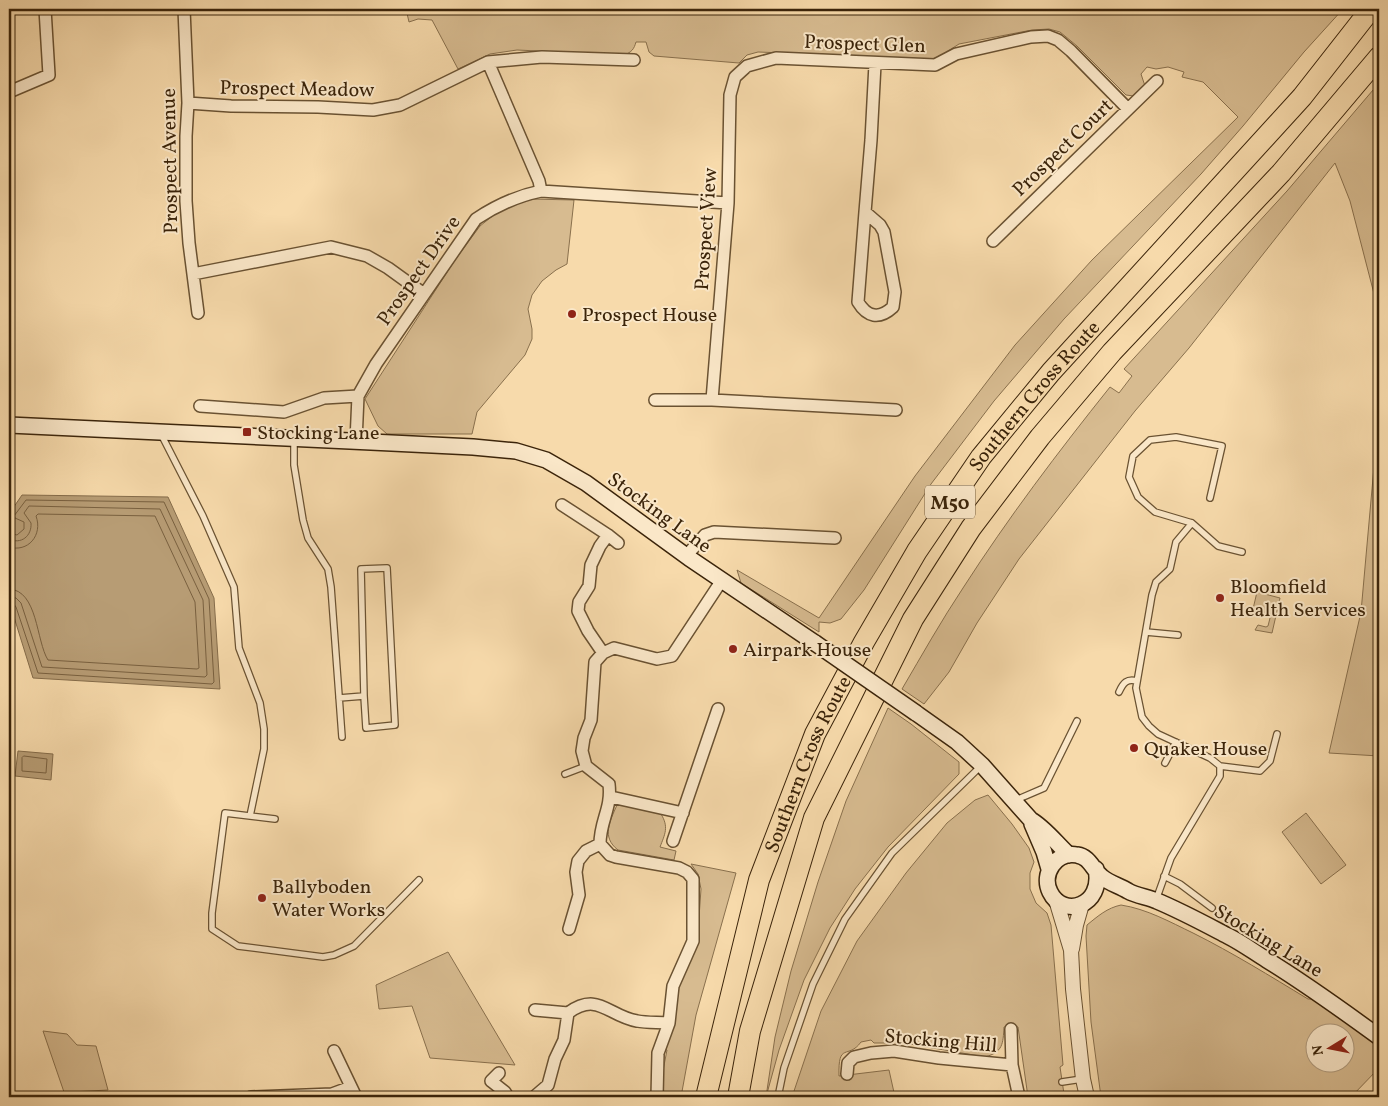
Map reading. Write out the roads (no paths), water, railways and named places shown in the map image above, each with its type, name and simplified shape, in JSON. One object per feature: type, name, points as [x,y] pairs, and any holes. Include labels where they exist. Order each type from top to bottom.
[{"type":"highway","name":"Southern Cross Route","points":[[706,1097],[759,880],[815,734],[855,659],[917,551],[981,457],[1051,372],[1302,97],[1371,9]]},
{"type":"highway","name":"Southern Cross Route","points":[[738,1097],[750,1031],[814,818],[913,620],[970,528],[1046,430],[1112,352],[1281,173],[1379,57]]},
{"type":"main road","name":"Stocking Lane","points":[[9,425],[356,441],[516,451],[546,460],[586,483],[686,556],[815,642],[957,742],[982,765],[1031,820],[1039,824],[1070,855],[1078,855],[1085,858],[1101,876],[1130,892],[1156,900],[1230,936],[1310,986],[1379,1037]]},
{"type":"main road","name":"Stocking Lane","points":[[1031,820],[1032,828],[1044,852],[1049,869],[1047,886],[1050,894],[1056,900],[1064,905],[1073,906],[1105,895],[1130,892]]},
{"type":"main road","points":[[1049,869],[1061,857],[1070,855]]},
{"type":"main road","points":[[1086,901],[1096,890],[1098,880],[1096,870]]},
{"type":"street","points":[[9,92],[49,75],[45,9]]},
{"type":"street","name":"Prospect Avenue","points":[[184,9],[188,103],[186,200],[198,313]]},
{"type":"street","name":"Prospect Glen","points":[[747,66],[776,58],[875,64],[935,65],[956,54],[1022,39],[1048,36],[1058,40],[1128,108]]},
{"type":"street","name":"Prospect Meadow","points":[[188,103],[373,110],[400,104],[488,62],[542,57],[634,60]]},
{"type":"street","points":[[488,62],[539,181],[541,191]]},
{"type":"street","points":[[865,212],[880,225],[884,232],[894,292],[893,307],[887,313],[880,316],[863,310],[858,302],[875,64]]},
{"type":"street","name":"Prospect View","points":[[712,400],[728,203],[730,95],[735,77],[747,66]]},
{"type":"street","name":"Prospect Court","points":[[993,241],[1157,81]]},
{"type":"street","name":"Prospect Drive","points":[[356,441],[358,396],[376,364],[476,219],[495,206],[541,191],[728,203]]},
{"type":"street","points":[[193,274],[331,247],[367,256],[388,268],[424,294]]},
{"type":"street","points":[[200,406],[251,408],[284,412],[324,398],[358,396]]},
{"type":"street","points":[[655,400],[712,400],[896,410]]},
{"type":"street","points":[[562,505],[608,534],[618,544]]},
{"type":"street","points":[[686,556],[705,535],[714,532],[835,538]]},
{"type":"street","points":[[603,653],[588,631],[578,611],[579,602],[589,586],[591,565],[608,534]]},
{"type":"street","points":[[657,1097],[658,1053],[669,1023],[673,986],[693,941],[693,879],[687,872],[679,868],[610,855],[600,844],[601,826],[611,797],[609,784],[586,766],[582,751],[590,720],[596,662],[603,653],[614,648],[657,659],[672,656],[722,580]]},
{"type":"street","points":[[673,841],[718,709]]},
{"type":"street","points":[[611,797],[683,813]]},
{"type":"street","points":[[570,928],[579,894],[576,872],[578,862],[586,851],[600,844]]},
{"type":"street","points":[[1056,900],[1071,950],[1073,990],[1083,1079],[1087,1097]]},
{"type":"street","points":[[1071,950],[1074,943],[1076,925],[1086,901]]},
{"type":"street","points":[[535,1010],[568,1013],[588,1003],[603,1005],[618,1014],[637,1021],[669,1023]]},
{"type":"street","points":[[534,1097],[548,1085],[555,1059],[564,1040],[568,1013]]},
{"type":"street","points":[[1012,1029],[1012,1065]]},
{"type":"street","name":"Stocking Hill","points":[[847,1074],[848,1064],[854,1057],[866,1049],[1012,1065],[1019,1097]]},
{"type":"street","points":[[251,1097],[354,1092],[334,1051]]},
{"type":"street","points":[[499,1073],[491,1081],[505,1092],[508,1097]]},
{"type":"lane","points":[[160,432],[203,516],[234,587],[239,648],[260,703],[264,729],[264,749],[250,816]]},
{"type":"lane","points":[[1210,498],[1222,446],[1176,437],[1150,440],[1134,456],[1129,477],[1138,497],[1155,512],[1192,523],[1218,546],[1242,552]]},
{"type":"lane","points":[[294,438],[294,465],[303,520],[308,538],[328,569],[331,587],[342,737]]},
{"type":"lane","points":[[1192,523],[1176,542],[1170,569],[1156,582],[1152,595],[1136,688],[1142,717],[1158,734],[1210,758],[1220,766],[1260,771],[1270,761],[1277,734]]},
{"type":"lane","points":[[386,568],[394,725],[366,728],[364,696],[361,569],[386,568]]},
{"type":"lane","points":[[1146,632],[1178,635]]},
{"type":"lane","points":[[1119,692],[1123,683],[1128,680],[1137,681]]},
{"type":"lane","points":[[339,698],[364,696]]},
{"type":"lane","points":[[1014,801],[1044,788],[1077,721]]},
{"type":"lane","points":[[1165,763],[1176,742]]},
{"type":"lane","points":[[778,1097],[784,1068],[813,984],[845,920],[892,853],[982,765]]},
{"type":"lane","points":[[565,774],[586,766]]},
{"type":"lane","points":[[1156,900],[1171,858],[1220,776],[1220,766]]},
{"type":"lane","points":[[274,819],[225,812],[212,913],[212,929],[238,946],[323,956],[334,955],[354,946],[419,880]]},
{"type":"lane","points":[[1164,876],[1180,884],[1212,908]]},
{"type":"lane","points":[[1062,1082],[1083,1079]]},
{"type":"water","points":[[22,495],[168,497],[214,598],[220,689],[33,678],[9,601],[9,514]]},
{"type":"water","points":[[18,751],[53,754],[51,780],[15,776]]},
{"type":"place","name":"Prospect House","points":[[572,314]]},
{"type":"place","name":"Stocking Lane","points":[[247,432]]},
{"type":"place","name":"Bloomfield Health Services","points":[[1220,598]]},
{"type":"place","name":"Airpark House","points":[[733,649]]},
{"type":"place","name":"Quaker House","points":[[1134,748]]},
{"type":"place","name":"Ballyboden Water Works","points":[[262,898]]}]
